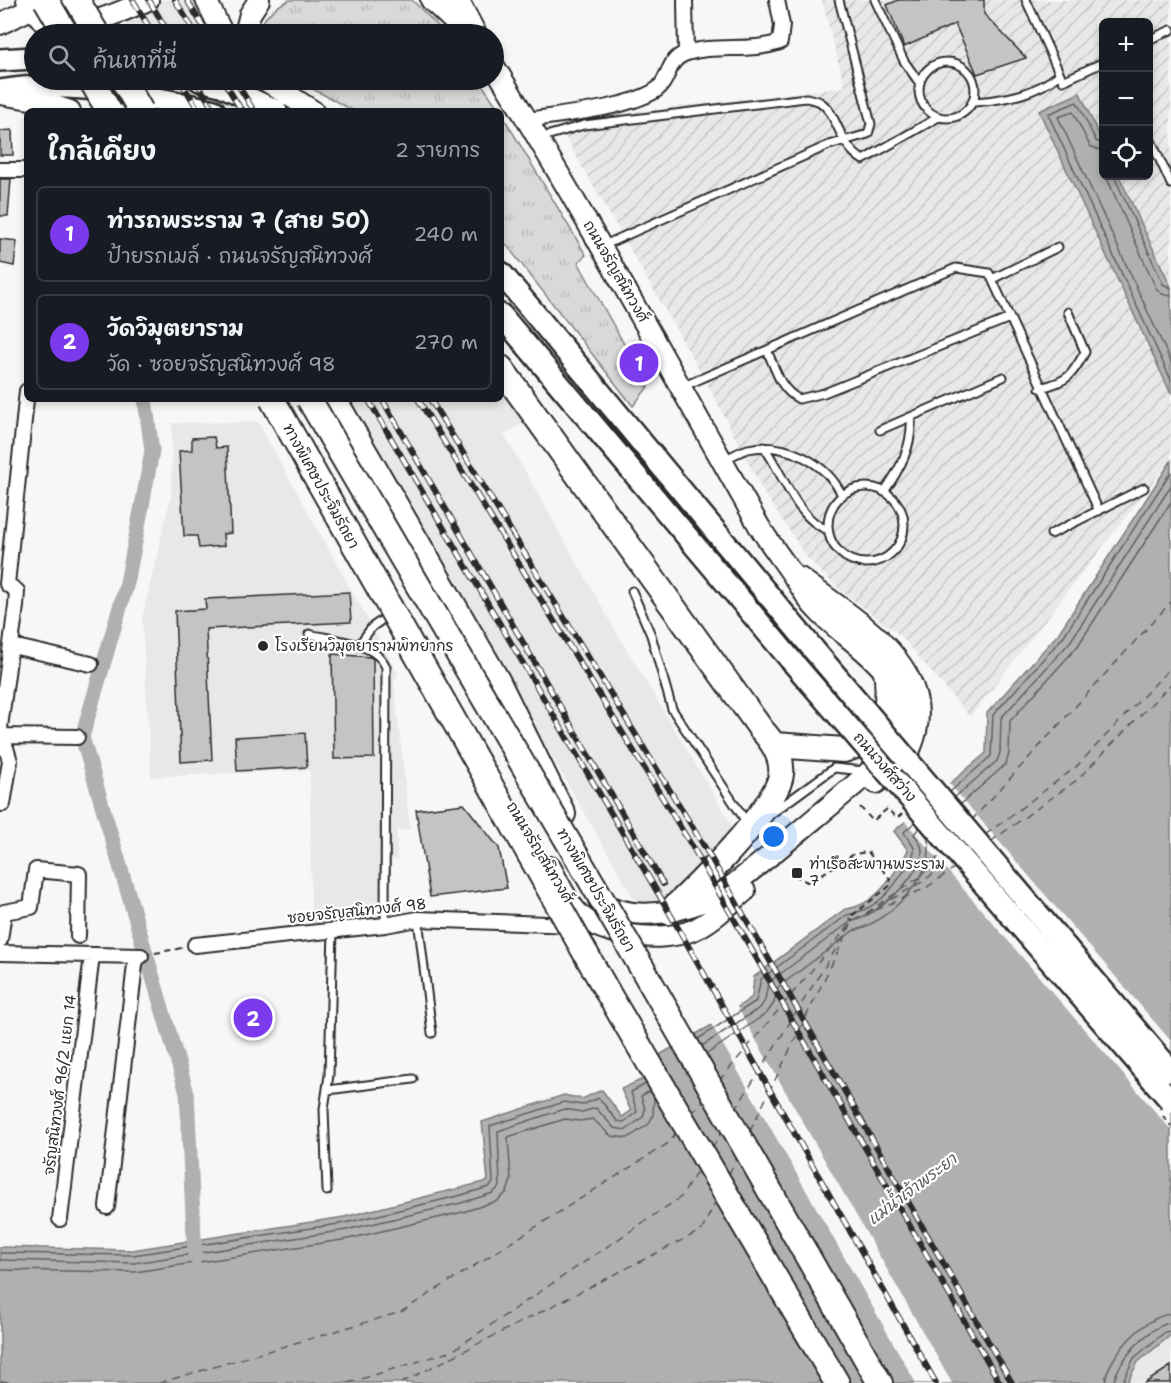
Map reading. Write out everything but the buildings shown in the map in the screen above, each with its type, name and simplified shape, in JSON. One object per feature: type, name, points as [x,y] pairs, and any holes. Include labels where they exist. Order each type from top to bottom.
[{"type":"highway","points":[[77,0],[91,24]]},
{"type":"highway","points":[[34,2],[56,24]]},
{"type":"highway","points":[[97,90],[107,108]]},
{"type":"highway","points":[[129,90],[139,108]]},
{"type":"highway","points":[[504,372],[761,729],[775,745],[781,773],[775,792],[749,827],[669,912]]},
{"type":"highway","name":"ทางพิเศษประจิมรัถยา","points":[[274,402],[608,993],[837,1383]]},
{"type":"highway","name":"ทางพิเศษประจิมรัถยา","points":[[311,402],[880,1383]]},
{"type":"highway","points":[[336,402],[411,528],[497,680],[567,823],[582,867]]},
{"type":"highway","points":[[775,745],[844,750],[876,739],[886,712],[889,678],[886,660],[877,639]]},
{"type":"main road","points":[[82,24],[101,20],[148,0]]},
{"type":"main road","points":[[206,0],[218,24]]},
{"type":"main road","points":[[248,24],[250,14],[259,0]]},
{"type":"main road","points":[[431,0],[456,24]]},
{"type":"main road","points":[[458,0],[471,24]]},
{"type":"main road","points":[[3,22],[34,2],[46,24]]},
{"type":"main road","points":[[0,60],[24,59]]},
{"type":"main road","name":"ถนนจรัญสนิทวงศ์","points":[[317,402],[382,515],[425,605],[547,828],[573,870],[592,895],[607,907],[645,914],[669,912],[699,905],[724,892],[869,772],[889,748],[897,726],[899,708],[896,692],[889,678],[864,650],[835,628],[809,601],[761,529],[602,246],[504,82]]},
{"type":"main road","points":[[0,92],[24,87]]},
{"type":"main road","points":[[109,90],[199,108]]},
{"type":"main road","points":[[232,90],[270,108]]},
{"type":"main road","points":[[280,90],[308,108]]},
{"type":"main road","points":[[0,92],[61,108]]},
{"type":"main road","name":"ถนนวงศ์สว่าง","points":[[504,277],[814,650],[1171,1071]]},
{"type":"main road","name":"ถนนวงศ์สว่าง","points":[[504,319],[598,434],[1171,1101]]},
{"type":"main road","name":"ถนนจรัญสนิทวงศ์","points":[[268,402],[345,539],[396,610],[462,725],[576,910],[595,926],[642,936],[671,936],[694,930],[820,830],[898,762],[910,748],[916,728],[914,687],[894,655],[791,571]]},
{"type":"street","points":[[685,0],[686,53]]},
{"type":"street","points":[[528,120],[624,102],[652,93],[664,83],[672,63],[686,53],[780,42],[782,25],[777,0]]},
{"type":"street","points":[[0,170],[24,170]]},
{"type":"street","points":[[3,804],[10,761],[1,730],[12,646],[16,591],[4,584],[26,402]]},
{"type":"street","points":[[12,646],[91,664]]},
{"type":"street","points":[[1,730],[77,737]]},
{"type":"street","points":[[0,940],[4,912],[31,907],[36,870],[79,874],[78,936]]},
{"type":"street","name":"ซอยจรัญสนิทวงศ์ 98","points":[[195,945],[384,925],[418,919],[595,926]]},
{"type":"street","points":[[0,953],[138,956],[107,1207]]},
{"type":"street","name":"จรัญสนิทวงศ์ 96/2 แยก 14","points":[[60,1219],[92,955]]},
{"type":"lane","points":[[602,246],[829,145],[868,134],[871,124],[839,0]]},
{"type":"lane","points":[[875,0],[904,61],[918,81],[920,104],[937,118]]},
{"type":"lane","points":[[1026,0],[1063,81],[1099,64]]},
{"type":"lane","points":[[1153,38],[1171,30]]},
{"type":"lane","points":[[918,81],[934,63],[957,62],[975,78],[975,102]]},
{"type":"lane","points":[[539,138],[584,125],[806,98],[820,102],[825,107],[843,141],[854,155],[863,160],[937,118],[959,118],[975,102],[1013,99],[1048,84],[1060,74]]},
{"type":"lane","points":[[1153,143],[1171,184]]},
{"type":"lane","points":[[992,279],[1058,247]]},
{"type":"lane","points":[[681,387],[956,268],[989,273],[1040,388],[1099,511]]},
{"type":"lane","points":[[1040,388],[1060,383],[1071,377],[1085,352],[1068,312]]},
{"type":"lane","points":[[767,350],[780,382],[790,395],[799,399],[824,393],[1010,318]]},
{"type":"lane","points":[[880,430],[1003,377]]},
{"type":"lane","points":[[885,492],[906,455],[911,436],[911,417]]},
{"type":"lane","points":[[723,460],[747,449],[764,447],[784,450],[810,461],[842,495]]},
{"type":"lane","points":[[764,447],[802,509],[813,522],[828,530]]},
{"type":"lane","points":[[863,487],[885,492],[899,508],[903,524],[900,541],[887,556],[869,563],[850,560],[835,547],[828,530],[831,511],[842,495],[863,487]]},
{"type":"lane","points":[[1051,534],[1144,488]]},
{"type":"lane","points":[[632,591],[651,635],[672,709],[749,827],[779,809],[815,779],[834,768],[869,772]]},
{"type":"lane","points":[[358,646],[372,627],[396,610]]},
{"type":"lane","points":[[309,634],[358,646],[382,656],[386,667],[384,925]]},
{"type":"lane","points":[[418,919],[432,1033]]},
{"type":"lane","points":[[327,1191],[324,1109],[328,1090],[333,930]]},
{"type":"lane","points":[[328,1090],[413,1079]]},
{"type":"path","points":[[860,807],[873,821],[887,809],[897,818]]},
{"type":"path","points":[[794,875],[807,882],[811,881],[854,854],[868,852],[890,879],[891,885],[849,918],[853,921]]},
{"type":"path","points":[[138,956],[174,949]]},
{"type":"shaded area","points":[[110,0],[199,0],[213,24],[125,24]]},
{"type":"shaded area","points":[[822,0],[1171,0],[1171,459],[970,717],[900,635],[840,590],[809,560],[764,493],[707,383],[556,121],[845,87]]},
{"type":"shaded area","points":[[164,90],[252,90],[262,108],[175,108]]},
{"type":"shaded area","points":[[504,388],[523,424],[504,434],[615,630],[732,825],[721,847],[694,875],[663,897],[649,903],[636,902],[347,402],[504,402]]},
{"type":"shaded area","name":"โรงเรียนวิมุตยารามพิทยากร","points":[[258,422],[398,674],[394,681],[410,829],[397,830],[397,860],[387,860],[387,917],[311,925],[310,770],[151,777],[142,618],[171,496],[172,423]]},
{"type":"shaded area","points":[[1171,1335],[1171,1383],[1127,1383],[1138,1362]]},
{"type":"green space","points":[[290,0],[412,0],[436,24],[262,24],[279,6]]},
{"type":"green space","points":[[315,90],[486,90],[498,108],[348,108]]},
{"type":"green space","points":[[504,118],[586,255],[578,262],[648,387],[633,406],[504,242]]},
{"type":"water","points":[[1080,93],[1099,135],[1099,180],[1121,180],[1171,287],[1171,394],[1039,111]]},
{"type":"water","name":"แม่น้ำเจ้าพระยา","points":[[1171,461],[1171,1335],[1138,1362],[1127,1383],[0,1383],[0,1247],[132,1250],[344,1217],[488,1181],[482,1122],[564,1095],[582,1099],[602,1090],[622,1117],[631,1111],[621,1089],[643,1079],[642,1065],[712,1025],[752,997],[754,977],[845,909],[866,902],[883,888],[908,850],[894,831],[986,753],[987,713],[1058,634]]},
{"type":"pier","points":[[948,782],[1171,1041],[1171,1130],[903,819]]},
{"type":"pier","points":[[736,1005],[952,1383],[916,1383],[710,1022]]},
{"type":"waterway","points":[[145,402],[152,451],[144,495],[127,583],[82,737],[187,1093],[195,1257]]},
{"type":"ferry route","points":[[971,821],[1171,602]]},
{"type":"ferry route","points":[[985,835],[1076,767],[1171,667]]},
{"type":"ferry route","points":[[990,842],[1077,780],[1171,684]]},
{"type":"ferry route","points":[[866,913],[920,877],[944,851]]},
{"type":"ferry route","points":[[719,1081],[853,921],[922,882],[950,861]]},
{"type":"ferry route","points":[[863,916],[926,888],[957,866]]},
{"type":"ferry route","points":[[750,1131],[851,925]]},
{"type":"ferry route","points":[[735,1110],[849,928]]},
{"type":"ferry route","points":[[692,1113],[705,1099]]},
{"type":"ferry route","points":[[712,1148],[722,1132]]},
{"type":"ferry route","points":[[159,1383],[401,1312],[667,1144],[676,1133]]},
{"type":"ferry route","points":[[729,1174],[737,1157]]},
{"type":"ferry route","points":[[348,1383],[452,1351],[681,1197],[698,1170]]},
{"type":"ferry route","points":[[401,1383],[702,1230],[716,1200]]},
{"type":"ferry route","points":[[0,1381],[22,1383]]},
{"type":"railway","points":[[133,0],[147,24]]},
{"type":"railway","points":[[149,0],[163,24]]},
{"type":"railway","points":[[175,0],[190,24]]},
{"type":"railway","points":[[187,0],[202,24]]},
{"type":"railway","points":[[186,90],[197,108]]},
{"type":"railway","points":[[202,90],[212,108]]},
{"type":"railway","points":[[229,90],[240,108]]},
{"type":"railway","points":[[241,90],[252,108]]},
{"type":"railway","points":[[370,402],[669,912],[936,1383]]},
{"type":"railway","points":[[384,402],[663,884]]},
{"type":"railway","points":[[420,402],[695,851],[1000,1383]]},
{"type":"railway","points":[[432,402],[704,846],[1012,1383]]},
{"type":"place","name":"ท่ารถพระราม 7 (สาย 50)","points":[[639,363]]},
{"type":"place","name":"โรงเรียนวิมุตยารามพิทยากร","points":[[263,646]]},
{"type":"place","name":"ท่าเรือสะพานพระราม 7","points":[[797,873]]},
{"type":"place","name":"วัดวิมุตยาราม","points":[[253,1018]]}]
